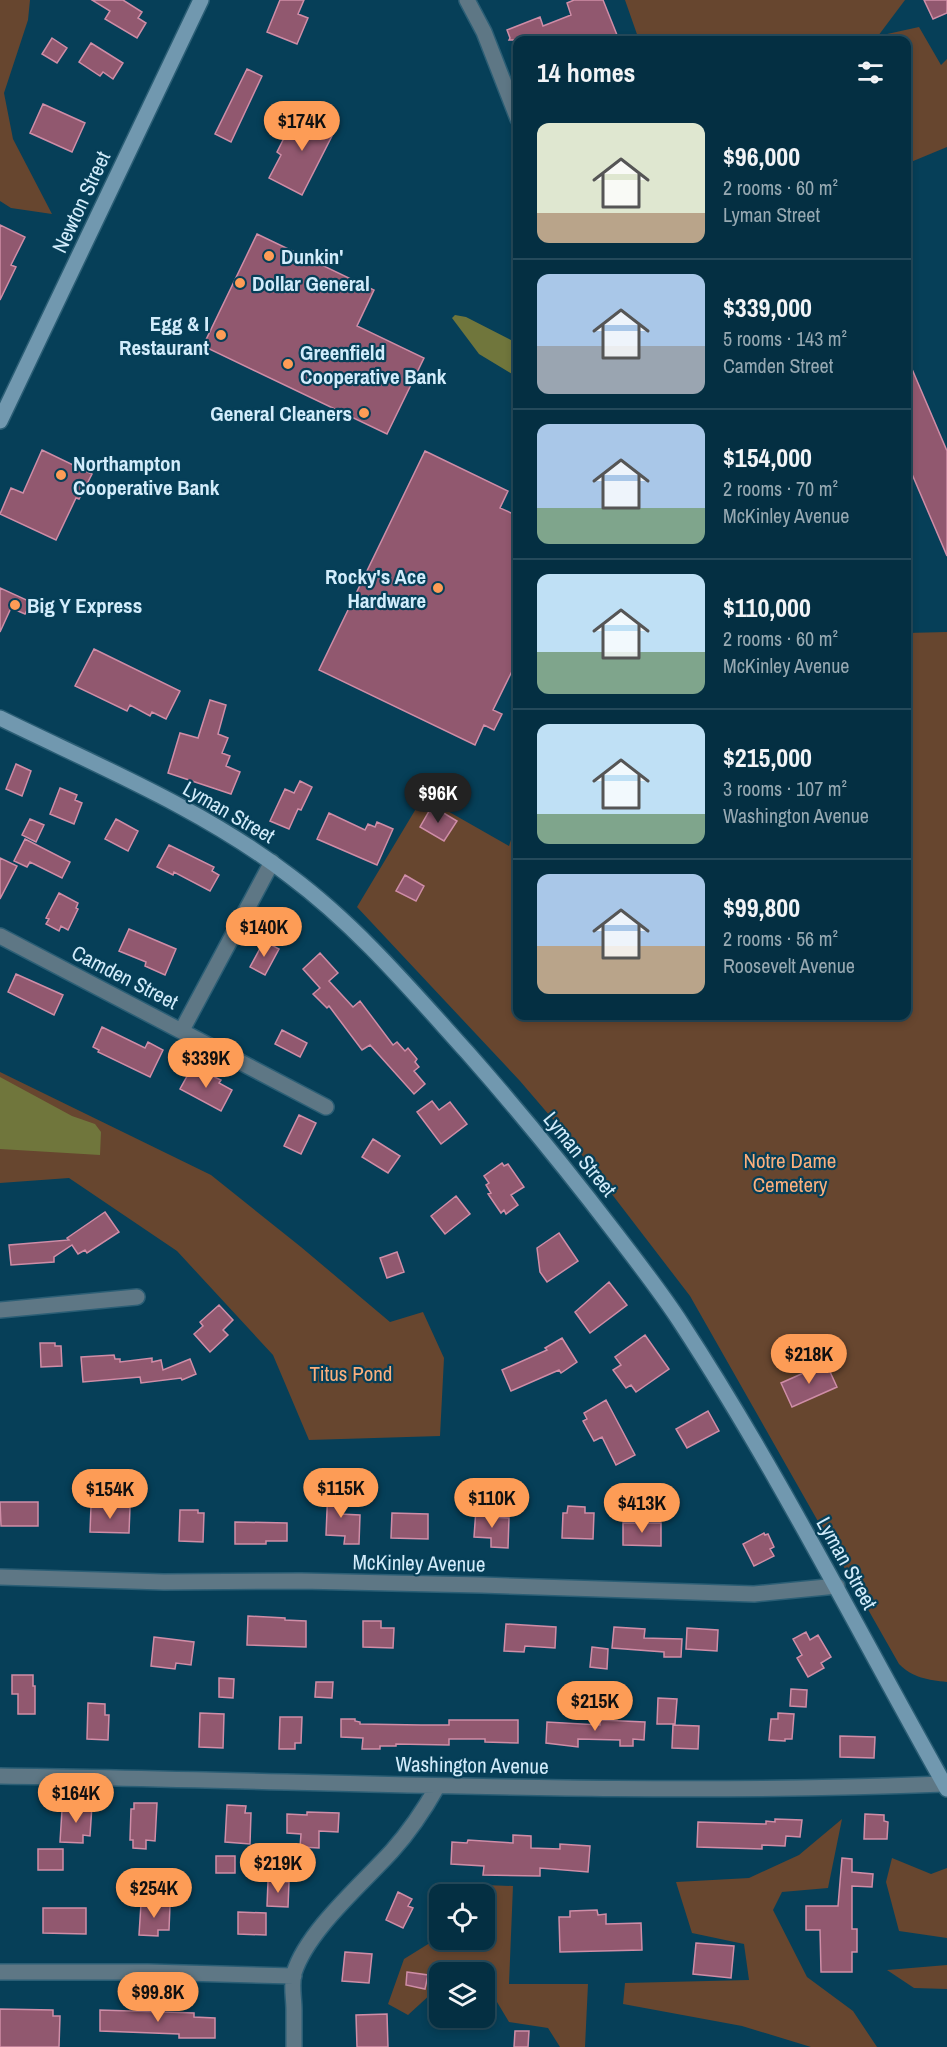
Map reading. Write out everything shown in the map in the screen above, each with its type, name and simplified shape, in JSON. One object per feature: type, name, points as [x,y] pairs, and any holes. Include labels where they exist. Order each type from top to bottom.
[{"type":"main road","name":"Newton Street","points":[[0,422],[201,0]]},
{"type":"main road","name":"Lyman Street","points":[[0,718],[178,806],[236,838],[272,862],[339,916],[385,962],[542,1139],[681,1322],[756,1444],[837,1586],[946,1787]]},
{"type":"street","points":[[467,0],[484,32],[513,105]]},
{"type":"street","points":[[182,1030],[272,862]]},
{"type":"street","name":"Camden Street","points":[[0,936],[326,1107]]},
{"type":"street","points":[[0,1310],[137,1298]]},
{"type":"street","name":"McKinley Avenue","points":[[0,1577],[164,1582],[301,1581],[754,1594],[837,1586]]},
{"type":"street","name":"Washington Avenue","points":[[0,1776],[249,1780],[437,1787],[776,1789],[946,1787]]},
{"type":"street","points":[[294,2047],[294,1976],[300,1960],[312,1940],[418,1820],[437,1787]]},
{"type":"street","points":[[0,1972],[148,1972],[294,1976]]},
{"type":"green space","points":[[0,0],[30,0],[28,20],[4,93],[13,139],[52,214],[11,208],[0,201]]},
{"type":"green space","points":[[625,0],[905,0],[878,36],[638,36]]},
{"type":"green space","points":[[919,27],[941,65],[947,59],[947,147],[911,162],[911,36],[878,36]]},
{"type":"green space","name":"Notre Dame Cemetery","points":[[947,632],[947,1682],[921,1678],[899,1664],[690,1296],[568,1137],[520,1081],[357,907],[423,797],[509,846],[513,834],[513,1020],[911,1020],[911,633]]},
{"type":"green space","name":"Titus Pond","points":[[0,1072],[211,1175],[390,1322],[423,1312],[444,1358],[440,1436],[309,1440],[273,1355],[177,1251],[69,1178],[0,1183]]},
{"type":"green space","points":[[842,1819],[828,1888],[782,1892],[773,1910],[807,1977],[853,2011],[877,2047],[811,2047],[742,2026],[623,2004],[625,1983],[749,1980],[744,1944],[692,1933],[676,1882],[749,1878],[799,1855]]},
{"type":"green space","points":[[892,1858],[931,1874],[947,1868],[947,1938],[899,1931],[886,1882]]},
{"type":"green space","points":[[495,1885],[513,1886],[509,1984],[588,1984],[585,2047],[560,2047],[548,2028],[509,2022],[495,1999],[495,1962],[429,1962],[429,1996],[408,2015],[388,2004],[404,1959],[429,1943],[429,1950],[495,1950]]},
{"type":"green space","points":[[947,1965],[947,1989],[914,1988],[887,1970]]},
{"type":"shaded area","points":[[455,315],[466,317],[513,341],[513,375],[479,354],[452,318]]},
{"type":"shaded area","points":[[0,1077],[72,1116],[95,1124],[101,1132],[100,1155],[0,1149]]},
{"type":"building","points":[[92,0],[123,0],[142,12],[138,18],[146,23],[137,38],[105,19],[110,11]]},
{"type":"building","points":[[280,0],[304,0],[298,14],[308,18],[297,44],[267,32]]},
{"type":"building","points":[[574,0],[603,0],[617,36],[513,36],[513,40],[509,40],[507,30],[540,17],[543,26],[571,15],[567,3]]},
{"type":"building","points":[[924,0],[947,0],[947,13],[933,19]]},
{"type":"building","points":[[52,38],[67,48],[57,63],[42,54]]},
{"type":"building","points":[[91,43],[123,63],[113,79],[103,72],[100,76],[79,62]]},
{"type":"building","points":[[247,69],[262,76],[231,142],[215,134]]},
{"type":"building","points":[[43,104],[85,123],[72,152],[30,133]]},
{"type":"building","points":[[302,111],[336,128],[302,195],[269,178],[281,155],[277,152],[290,126],[293,128]]},
{"type":"building","points":[[0,225],[25,237],[11,265],[16,267],[0,300]]},
{"type":"building","points":[[257,234],[374,290],[357,326],[424,358],[387,434],[203,346]]},
{"type":"building","points":[[911,367],[947,451],[947,556],[911,472]]},
{"type":"building","points":[[42,450],[92,474],[79,499],[76,498],[56,540],[0,514],[11,488],[23,493]]},
{"type":"building","name":"Rocky's Ace Hardware","points":[[425,451],[508,491],[500,508],[513,514],[513,669],[493,710],[502,714],[494,730],[484,725],[475,745],[319,670]]},
{"type":"building","name":"Big Y Express","points":[[0,588],[31,602],[25,614],[11,608],[0,632]]},
{"type":"building","points":[[94,649],[180,691],[166,719],[152,712],[150,716],[130,705],[127,711],[75,686]]},
{"type":"building","points":[[210,700],[226,705],[218,734],[228,738],[222,753],[230,756],[226,766],[240,772],[231,794],[168,773],[180,733],[198,738]]},
{"type":"building","points":[[16,764],[31,771],[22,796],[6,789]]},
{"type":"building","points":[[300,781],[312,787],[289,829],[270,821],[285,789],[294,793]]},
{"type":"building","points":[[60,788],[77,795],[75,800],[82,803],[74,824],[50,814]]},
{"type":"building","points":[[432,806],[457,821],[444,841],[420,827]]},
{"type":"building","points":[[329,813],[365,830],[368,824],[375,827],[377,822],[393,829],[377,865],[317,839]]},
{"type":"building","points":[[30,819],[44,825],[36,842],[22,835]]},
{"type":"building","points":[[116,819],[138,831],[128,851],[105,839]]},
{"type":"building","points":[[25,839],[70,862],[62,878],[30,862],[27,867],[14,861]]},
{"type":"building","points":[[169,845],[214,867],[212,871],[219,875],[210,891],[174,872],[173,875],[157,867]]},
{"type":"building","points":[[0,858],[17,866],[0,899]]},
{"type":"building","points":[[405,875],[424,886],[416,901],[396,891]]},
{"type":"building","points":[[59,893],[78,903],[76,908],[78,909],[68,930],[61,926],[59,931],[46,924],[49,919],[46,918]]},
{"type":"building","points":[[129,929],[176,949],[165,975],[145,966],[146,962],[119,951]]},
{"type":"building","points":[[264,941],[279,949],[265,975],[250,967]]},
{"type":"building","points":[[320,953],[338,973],[329,981],[353,1007],[360,1001],[393,1045],[397,1042],[405,1051],[408,1048],[417,1059],[415,1062],[419,1067],[414,1071],[425,1084],[414,1094],[370,1045],[362,1050],[329,1006],[327,1008],[313,994],[320,988],[303,969]]},
{"type":"building","points":[[16,974],[63,995],[54,1015],[8,992]]},
{"type":"building","points":[[102,1027],[145,1048],[148,1042],[163,1050],[150,1077],[98,1052],[99,1050],[93,1047]]},
{"type":"building","points":[[282,1030],[307,1043],[300,1057],[275,1044]]},
{"type":"building","points":[[191,1069],[202,1075],[204,1072],[221,1080],[219,1083],[232,1090],[221,1111],[180,1089]]},
{"type":"building","points":[[432,1101],[439,1110],[450,1102],[467,1124],[441,1144],[417,1112]]},
{"type":"building","points":[[299,1115],[316,1123],[301,1154],[284,1146]]},
{"type":"building","points":[[373,1139],[400,1156],[388,1173],[362,1157]]},
{"type":"building","points":[[502,1163],[504,1166],[508,1164],[524,1187],[511,1195],[518,1205],[506,1214],[504,1210],[501,1213],[488,1194],[491,1193],[486,1185],[489,1183],[484,1176]]},
{"type":"building","points":[[456,1196],[470,1214],[445,1234],[431,1216]]},
{"type":"building","points":[[105,1212],[119,1232],[87,1253],[85,1250],[78,1254],[72,1245],[54,1257],[54,1262],[11,1265],[9,1245],[69,1240],[67,1238]]},
{"type":"building","points":[[559,1233],[578,1261],[547,1282],[540,1272],[537,1248]]},
{"type":"building","points":[[397,1252],[404,1272],[387,1278],[380,1258]]},
{"type":"building","points":[[609,1282],[627,1305],[590,1333],[575,1312]]},
{"type":"building","points":[[219,1305],[233,1320],[223,1330],[228,1335],[210,1352],[194,1334],[203,1326],[200,1322]]},
{"type":"building","points":[[645,1335],[669,1369],[636,1392],[631,1385],[626,1388],[613,1370],[621,1365],[615,1357]]},
{"type":"building","points":[[562,1338],[577,1362],[561,1373],[559,1370],[511,1391],[502,1370],[547,1350],[545,1348]]},
{"type":"building","points":[[40,1343],[55,1343],[55,1346],[61,1346],[62,1366],[41,1367]]},
{"type":"building","points":[[114,1355],[115,1359],[120,1359],[120,1362],[152,1358],[152,1362],[161,1360],[163,1370],[190,1359],[196,1374],[182,1380],[181,1378],[141,1383],[140,1377],[83,1382],[81,1357]]},
{"type":"building","points":[[826,1363],[837,1387],[792,1407],[781,1383]]},
{"type":"building","points":[[606,1400],[635,1455],[616,1465],[602,1437],[594,1441],[583,1421],[587,1419],[584,1413]]},
{"type":"building","points":[[708,1411],[719,1431],[687,1448],[676,1429]]},
{"type":"building","points":[[328,1487],[341,1488],[340,1514],[360,1515],[359,1544],[344,1544],[345,1536],[326,1535]]},
{"type":"building","points":[[0,1502],[38,1502],[38,1526],[1,1526]]},
{"type":"building","points":[[91,1506],[130,1507],[129,1533],[90,1532]]},
{"type":"building","points":[[568,1506],[585,1507],[585,1513],[594,1513],[593,1539],[562,1538],[563,1513],[567,1513]]},
{"type":"building","points":[[476,1509],[489,1510],[489,1517],[509,1518],[508,1548],[491,1547],[491,1538],[474,1537]]},
{"type":"building","points":[[180,1510],[198,1510],[198,1513],[204,1513],[203,1542],[179,1541]]},
{"type":"building","points":[[392,1513],[428,1514],[428,1539],[391,1538]]},
{"type":"building","points":[[235,1522],[287,1523],[287,1541],[235,1544]]},
{"type":"building","points":[[623,1523],[661,1523],[661,1546],[623,1545]]},
{"type":"building","points":[[764,1533],[768,1534],[774,1547],[770,1549],[774,1556],[754,1566],[743,1544]]},
{"type":"building","points":[[248,1616],[306,1621],[306,1647],[247,1645]]},
{"type":"building","points":[[363,1621],[381,1621],[381,1628],[394,1628],[393,1648],[363,1647]]},
{"type":"building","points":[[506,1624],[556,1627],[555,1648],[525,1646],[524,1652],[504,1651]]},
{"type":"building","points":[[614,1627],[645,1629],[644,1638],[682,1639],[681,1657],[664,1657],[664,1652],[612,1648]]},
{"type":"building","points":[[687,1628],[718,1630],[717,1651],[686,1649]]},
{"type":"building","points":[[806,1632],[810,1640],[818,1635],[831,1657],[821,1663],[824,1668],[808,1677],[797,1658],[802,1655],[793,1639]]},
{"type":"building","points":[[154,1637],[194,1642],[191,1665],[176,1663],[175,1669],[151,1666]]},
{"type":"building","points":[[592,1647],[608,1649],[607,1669],[590,1667]]},
{"type":"building","points":[[12,1675],[33,1675],[35,1714],[18,1714],[18,1694],[12,1694]]},
{"type":"building","points":[[219,1678],[234,1679],[233,1698],[219,1697]]},
{"type":"building","points":[[316,1682],[333,1682],[332,1698],[315,1697]]},
{"type":"building","points":[[791,1689],[807,1690],[806,1707],[790,1706]]},
{"type":"building","points":[[658,1698],[677,1699],[675,1724],[657,1724]]},
{"type":"building","points":[[88,1703],[105,1704],[105,1715],[109,1715],[108,1740],[87,1739]]},
{"type":"building","points":[[200,1713],[224,1714],[223,1748],[199,1747]]},
{"type":"building","points":[[778,1713],[794,1714],[792,1739],[769,1740],[771,1719],[778,1719]]},
{"type":"building","points":[[280,1717],[302,1717],[301,1743],[295,1743],[295,1749],[279,1749]]},
{"type":"building","points":[[341,1719],[355,1719],[360,1724],[421,1725],[449,1725],[449,1720],[518,1720],[518,1743],[485,1742],[485,1739],[449,1739],[449,1745],[396,1744],[396,1746],[380,1746],[380,1749],[362,1749],[363,1738],[341,1737]]},
{"type":"building","points":[[600,1720],[645,1722],[644,1740],[633,1739],[633,1746],[620,1746],[620,1740],[578,1739],[578,1747],[546,1743],[547,1722],[600,1725]]},
{"type":"building","points":[[673,1725],[699,1726],[698,1749],[672,1748]]},
{"type":"building","points":[[840,1736],[875,1737],[874,1758],[840,1757]]},
{"type":"building","points":[[134,1803],[157,1803],[155,1841],[146,1840],[146,1849],[133,1848],[133,1840],[130,1840],[131,1809],[134,1809]]},
{"type":"building","points":[[71,1804],[92,1805],[90,1836],[83,1835],[83,1843],[60,1842],[62,1810],[71,1810]]},
{"type":"building","points":[[227,1805],[246,1806],[245,1813],[251,1813],[250,1844],[225,1842]]},
{"type":"building","points":[[307,1812],[339,1813],[338,1832],[319,1831],[319,1848],[300,1847],[301,1834],[287,1833],[287,1814],[307,1815]]},
{"type":"building","points":[[865,1814],[884,1815],[884,1821],[888,1822],[887,1839],[864,1839]]},
{"type":"building","points":[[775,1819],[802,1820],[800,1837],[786,1836],[785,1846],[762,1845],[762,1849],[697,1847],[698,1822],[766,1824],[766,1821],[775,1822]]},
{"type":"building","points":[[513,1835],[531,1836],[531,1848],[560,1849],[560,1844],[590,1846],[588,1872],[540,1868],[540,1876],[483,1875],[484,1866],[451,1864],[452,1842],[467,1843],[468,1840],[513,1843]]},
{"type":"building","points":[[38,1849],[63,1849],[63,1870],[38,1870]]},
{"type":"building","points":[[216,1856],[235,1856],[235,1873],[216,1873]]},
{"type":"building","points":[[842,1858],[852,1859],[852,1872],[873,1874],[872,1887],[852,1886],[852,1929],[857,1929],[857,1952],[852,1952],[852,1972],[821,1972],[820,1930],[806,1930],[806,1906],[838,1906]]},
{"type":"building","points":[[169,1880],[186,1880],[187,1900],[170,1900]]},
{"type":"building","points":[[268,1881],[289,1882],[288,1907],[267,1906]]},
{"type":"building","points":[[398,1892],[412,1899],[408,1906],[413,1908],[403,1928],[386,1920]]},
{"type":"building","points":[[141,1904],[170,1905],[169,1930],[158,1930],[158,1936],[139,1935]]},
{"type":"building","points":[[43,1908],[86,1908],[86,1934],[43,1933]]},
{"type":"building","points":[[597,1910],[598,1915],[606,1914],[606,1924],[641,1923],[642,1950],[560,1952],[559,1917],[570,1917],[570,1911]]},
{"type":"building","points":[[238,1912],[266,1913],[266,1935],[238,1934]]},
{"type":"building","points":[[696,1943],[734,1946],[731,1978],[693,1974]]},
{"type":"building","points":[[345,1952],[372,1954],[369,1983],[342,1981]]},
{"type":"building","points":[[407,1972],[428,1975],[425,1989],[406,1985]]},
{"type":"building","points":[[0,2009],[53,2010],[53,2016],[60,2016],[59,2047],[0,2047]]},
{"type":"building","points":[[100,2010],[194,2013],[194,2017],[215,2018],[215,2038],[179,2038],[179,2034],[100,2031]]},
{"type":"building","points":[[387,2014],[388,2047],[357,2047],[356,2015]]},
{"type":"building","points":[[515,2031],[529,2031],[528,2047],[514,2047]]},
{"type":"place","name":"Dunkin'","points":[[269,256]]},
{"type":"place","name":"Dollar General","points":[[240,283]]},
{"type":"place","name":"Egg & I Restaurant","points":[[221,335]]},
{"type":"place","name":"Greenfield Cooperative Bank","points":[[288,364]]},
{"type":"place","name":"General Cleaners","points":[[364,413]]},
{"type":"place","name":"Northampton Cooperative Bank","points":[[61,475]]},
{"type":"place","name":"Rocky's Ace Hardware","points":[[438,588]]},
{"type":"place","name":"Big Y Express","points":[[15,605]]}]
